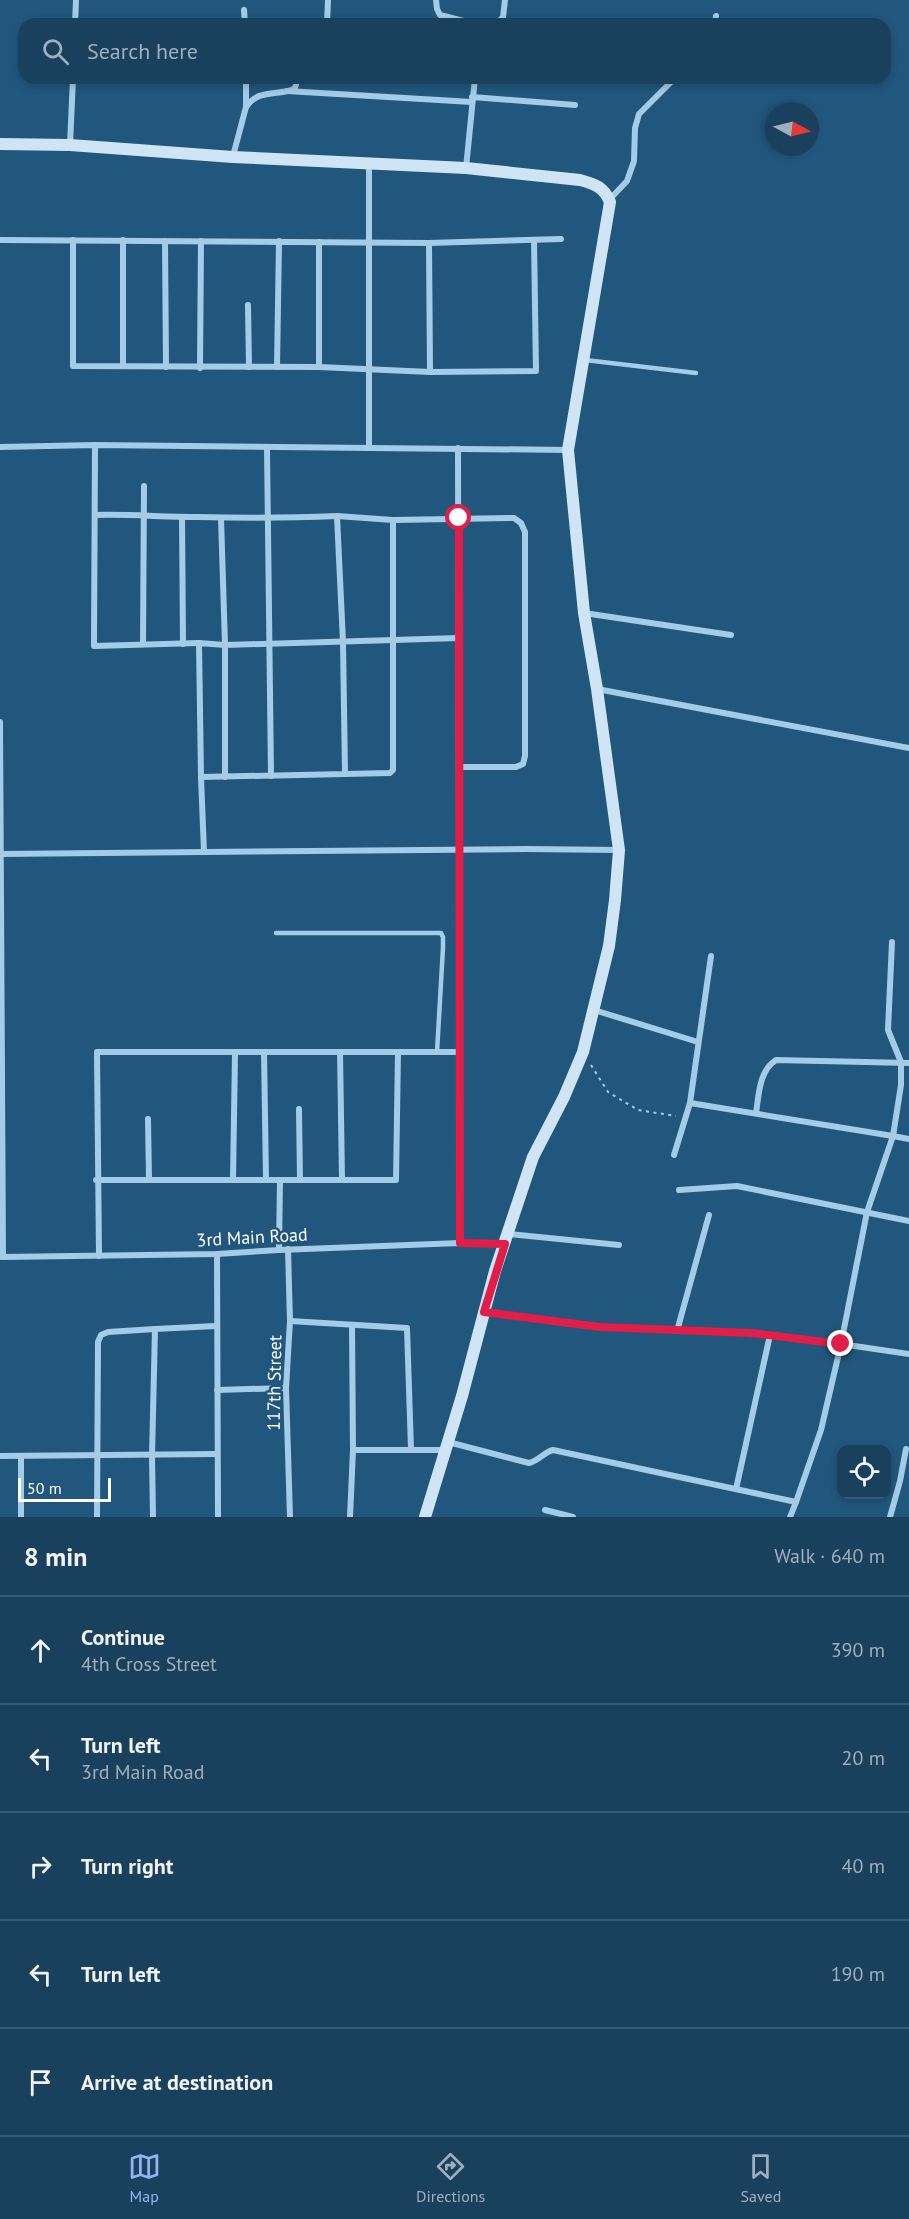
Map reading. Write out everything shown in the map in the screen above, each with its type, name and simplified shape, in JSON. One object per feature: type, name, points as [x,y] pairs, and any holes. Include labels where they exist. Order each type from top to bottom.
[{"type":"street","points":[[75,18],[76,0]]},
{"type":"street","points":[[327,18],[328,0]]},
{"type":"street","points":[[436,0],[436,9],[440,15],[452,18]]},
{"type":"street","points":[[501,18],[505,0]]},
{"type":"street","points":[[244,10],[244,18]]},
{"type":"street","points":[[70,145],[73,84]]},
{"type":"street","points":[[233,157],[246,107],[246,84]]},
{"type":"street","points":[[287,92],[295,88],[296,84]]},
{"type":"street","points":[[466,168],[474,84]]},
{"type":"street","points":[[609,200],[627,182],[634,161],[635,128],[639,114],[669,84]]},
{"type":"street","points":[[246,107],[250,100],[260,95],[287,92],[575,105]]},
{"type":"street","points":[[0,144],[70,145],[233,157],[466,168],[580,180],[596,184],[606,192],[609,200],[607,225],[568,450],[584,613],[619,850],[609,946],[583,1052],[564,1097],[533,1157],[484,1312],[425,1517]]},
{"type":"street","points":[[369,164],[369,448]]},
{"type":"street","points":[[0,240],[429,243],[561,239]]},
{"type":"street","points":[[73,240],[73,366],[320,367],[430,372],[536,371],[534,240]]},
{"type":"street","points":[[123,240],[123,365]]},
{"type":"street","points":[[165,241],[166,367]]},
{"type":"street","points":[[200,368],[201,241]]},
{"type":"street","points":[[277,367],[279,242]]},
{"type":"street","points":[[319,242],[320,367]]},
{"type":"street","points":[[429,243],[430,372]]},
{"type":"street","points":[[248,305],[249,367]]},
{"type":"street","points":[[0,447],[95,445],[568,450]]},
{"type":"street","points":[[95,445],[94,646],[199,643],[270,645],[459,638]]},
{"type":"street","points":[[267,447],[271,776]]},
{"type":"street","points":[[458,448],[460,1243]]},
{"type":"street","points":[[143,644],[144,486]]},
{"type":"street","points":[[95,515],[144,514],[221,518],[337,516],[393,520],[514,519],[521,523],[525,532],[525,756],[523,764],[516,767],[459,767]]},
{"type":"street","points":[[337,516],[344,642],[345,774]]},
{"type":"street","points":[[182,517],[183,644]]},
{"type":"street","points":[[221,518],[225,645],[225,777]]},
{"type":"street","points":[[201,777],[390,773],[393,770],[393,520]]},
{"type":"street","points":[[584,613],[730,635]]},
{"type":"street","points":[[199,643],[204,852]]},
{"type":"street","points":[[597,689],[909,748]]},
{"type":"street","points":[[0,722],[2,1257]]},
{"type":"street","points":[[0,854],[619,850]]},
{"type":"street","points":[[790,1517],[821,1430],[841,1344],[867,1212],[893,1136],[901,1085],[901,1062],[888,1030],[892,942]]},
{"type":"street","points":[[674,1155],[690,1103],[711,956]]},
{"type":"street","points":[[594,1010],[698,1042]]},
{"type":"street","points":[[99,1256],[96,1180],[97,1052],[460,1052]]},
{"type":"street","points":[[264,1052],[266,1180]]},
{"type":"street","points":[[340,1052],[342,1180]]},
{"type":"street","points":[[96,1180],[396,1180],[398,1052]]},
{"type":"street","points":[[233,1180],[235,1053]]},
{"type":"street","points":[[756,1113],[763,1075],[768,1065],[776,1060],[909,1063]]},
{"type":"street","points":[[690,1103],[909,1138]]},
{"type":"street","points":[[299,1109],[300,1180]]},
{"type":"street","points":[[148,1119],[149,1180]]},
{"type":"street","points":[[279,1250],[280,1180]]},
{"type":"street","points":[[679,1190],[737,1186],[909,1221]]},
{"type":"street","points":[[677,1331],[709,1215]]},
{"type":"street","name":"3rd Main Road","points":[[2,1257],[217,1254],[507,1239],[619,1245]]},
{"type":"street","name":"117th Street","points":[[288,1249],[290,1321],[286,1388],[290,1517]]},
{"type":"street","points":[[217,1254],[218,1517]]},
{"type":"street","points":[[484,1312],[600,1327],[770,1335],[909,1354]]},
{"type":"street","points":[[290,1321],[407,1329],[411,1449]]},
{"type":"street","points":[[97,1517],[97,1369],[101,1335],[108,1332],[216,1326]]},
{"type":"street","points":[[350,1517],[353,1450],[352,1326]]},
{"type":"street","points":[[153,1517],[155,1329]]},
{"type":"street","points":[[736,1489],[770,1335]]},
{"type":"street","points":[[217,1390],[286,1388]]},
{"type":"street","points":[[353,1450],[447,1446],[521,1462],[536,1462],[553,1450],[796,1502]]},
{"type":"street","points":[[890,1517],[906,1449]]},
{"type":"street","points":[[0,1456],[217,1454]]},
{"type":"street","points":[[21,1456],[21,1517]]},
{"type":"street","points":[[544,1510],[573,1517]]},
{"type":"lane","points":[[584,360],[696,373]]},
{"type":"lane","points":[[276,933],[441,933],[443,948],[437,1052]]},
{"type":"path","points":[[583,1052],[608,1092],[638,1110],[687,1118]]},
{"type":"route","points":[[459,518],[460,1243],[505,1244],[484,1312],[600,1327],[751,1333],[841,1344]]}]
